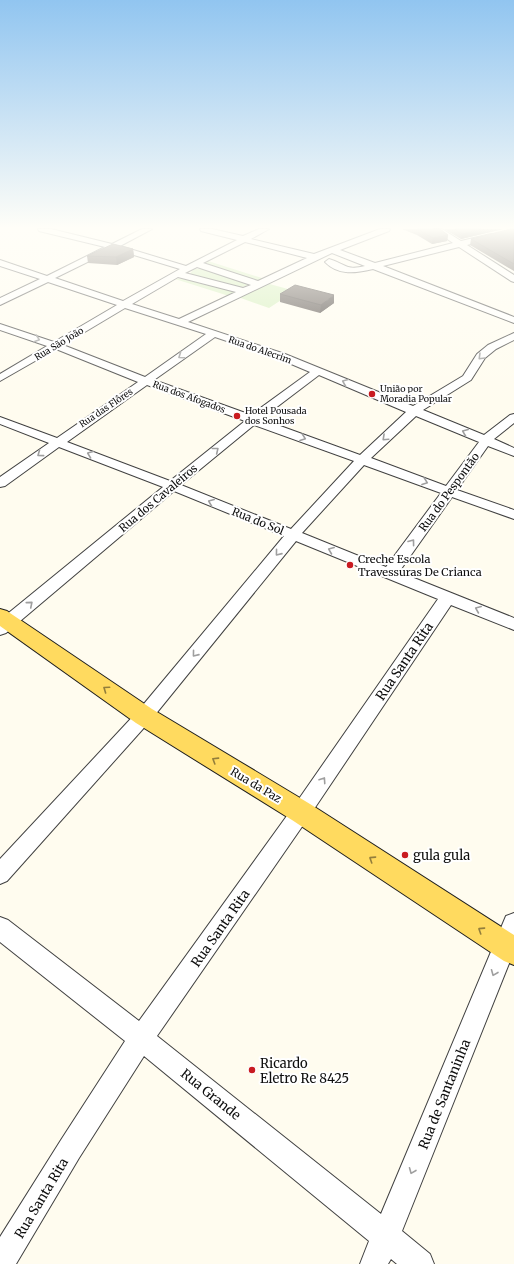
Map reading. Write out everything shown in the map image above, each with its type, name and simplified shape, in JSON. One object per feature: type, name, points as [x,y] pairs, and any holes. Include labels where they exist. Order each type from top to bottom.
[{"type":"main road","name":"Rua da Paz","points":[[3,622],[144,716],[511,940]]},
{"type":"street","points":[[0,302],[29,288]]},
{"type":"street","name":"Rua do Alecrim","points":[[76,288],[281,356],[514,452]]},
{"type":"street","name":"Rua São João","points":[[0,378],[154,288]]},
{"type":"street","points":[[232,288],[244,291]]},
{"type":"street","points":[[180,322],[250,288]]},
{"type":"street","points":[[430,288],[514,320]]},
{"type":"street","name":"Rua dos Afogados","points":[[0,327],[56,346],[146,381],[514,515]]},
{"type":"street","name":"Rua das Flôres","points":[[0,483],[56,442],[213,334]]},
{"type":"street","points":[[0,874],[144,716],[293,535],[363,459],[414,411],[467,378],[481,356],[492,347],[514,336]]},
{"type":"street","name":"Rua dos Cavaleiros","points":[[3,622],[254,420],[318,371]]},
{"type":"street","name":"Rua do Pespontão","points":[[389,574],[486,440],[514,417]]},
{"type":"street","name":"Rua do Sol","points":[[0,420],[172,486],[514,624]]},
{"type":"street","name":"Rua Santa Rita","points":[[0,1264],[70,1149],[141,1038],[301,812],[448,597]]},
{"type":"street","name":"Rua Grande","points":[[0,928],[141,1038],[420,1264]]},
{"type":"street","name":"Rua de Santaninha","points":[[374,1264],[511,940]]},
{"type":"green space","points":[[204,288],[223,288],[234,291],[235,293],[229,296]]},
{"type":"green space","points":[[256,288],[284,288],[295,291],[269,308],[238,297]]},
{"type":"building","points":[[290,288],[307,288],[334,295],[321,305],[280,294]]},
{"type":"place","name":"União por Moradia Popular","points":[[372,394]]},
{"type":"place","name":"Hotel Pousada dos Sonhos","points":[[237,416]]},
{"type":"place","name":"Creche Escola Travessuras De Crianca","points":[[350,565]]},
{"type":"place","name":"gula gula","points":[[405,855]]},
{"type":"place","name":"Ricardo Eletro Re 8425","points":[[252,1070]]}]
